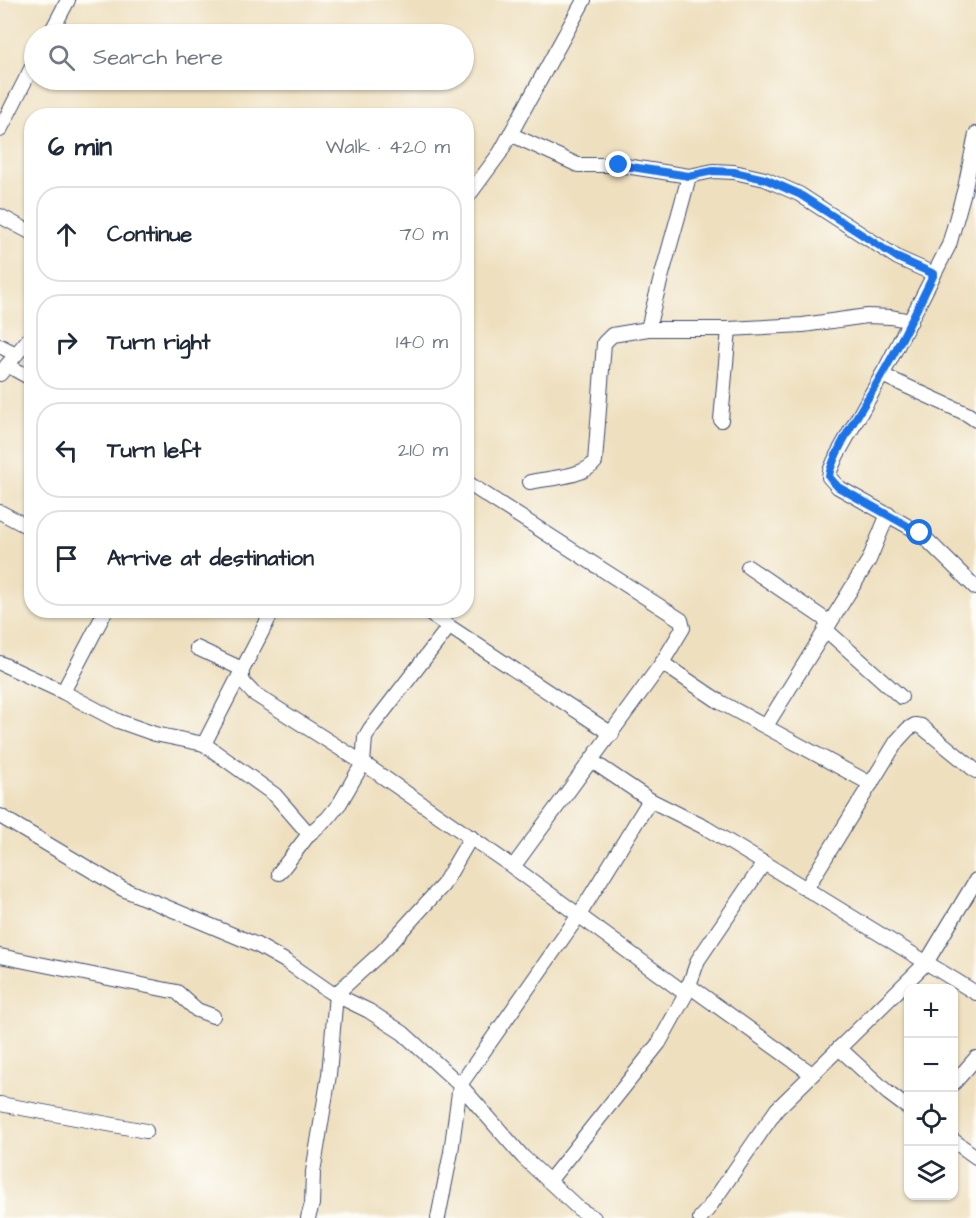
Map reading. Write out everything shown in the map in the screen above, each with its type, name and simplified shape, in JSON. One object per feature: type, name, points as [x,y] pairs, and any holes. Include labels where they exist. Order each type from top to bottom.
[{"type":"street","points":[[55,24],[68,0]]},
{"type":"street","points":[[474,188],[500,153],[584,0]]},
{"type":"street","points":[[0,130],[24,83]]},
{"type":"street","points":[[510,134],[578,165],[619,165],[689,176],[704,172],[724,172],[765,179],[799,194],[898,258],[934,274]]},
{"type":"street","points":[[976,134],[970,192],[949,245],[911,321],[837,455],[829,477],[838,487],[920,533],[976,588]]},
{"type":"street","points":[[648,329],[667,250],[689,176]]},
{"type":"street","points":[[0,216],[24,229]]},
{"type":"street","points":[[530,482],[579,473],[590,469],[595,462],[604,343],[612,335],[648,329],[729,329],[803,325],[867,316],[911,321]]},
{"type":"street","points":[[720,420],[729,329]]},
{"type":"street","points":[[8,365],[24,345]]},
{"type":"street","points":[[0,346],[8,365],[24,374]]},
{"type":"street","points":[[882,375],[976,420]]},
{"type":"street","points":[[474,487],[681,620],[683,628],[662,663],[612,734],[513,867]]},
{"type":"street","points":[[0,512],[24,525]]},
{"type":"street","points":[[766,726],[869,560],[888,514]]},
{"type":"street","points":[[748,567],[827,625],[902,697]]},
{"type":"street","points":[[63,692],[102,618]]},
{"type":"street","points":[[204,744],[269,618]]},
{"type":"street","points":[[435,618],[612,734]]},
{"type":"street","points":[[279,873],[309,834],[327,819],[340,803],[363,762],[365,738],[370,729],[448,628]]},
{"type":"street","points":[[196,648],[242,669]]},
{"type":"street","points":[[0,663],[118,721],[155,734],[204,744],[275,795],[309,834]]},
{"type":"street","points":[[662,663],[720,702],[871,784]]},
{"type":"street","points":[[242,669],[244,685],[254,693],[363,762],[579,915],[812,1074]]},
{"type":"street","points":[[806,889],[897,741],[908,729],[915,725],[921,726],[976,771]]},
{"type":"street","points":[[592,761],[650,800],[706,828],[764,862],[976,993]]},
{"type":"street","points":[[438,1218],[451,1152],[460,1084],[579,915],[650,800]]},
{"type":"street","points":[[0,816],[123,889],[256,945],[403,1033],[460,1084],[522,1156],[579,1209],[594,1218]]},
{"type":"street","points":[[308,1218],[312,1204],[313,1172],[329,1075],[336,994],[383,951],[437,892],[471,837]]},
{"type":"street","points":[[550,1180],[659,1042],[687,989],[698,960],[764,862]]},
{"type":"street","points":[[720,1218],[704,1214],[777,1108],[926,963],[976,880]]},
{"type":"street","points":[[0,956],[177,992],[197,1010],[213,1016]]},
{"type":"street","points":[[839,1048],[888,1093],[904,1104]]},
{"type":"street","points":[[958,1078],[976,1058]]},
{"type":"street","points":[[0,1104],[146,1131]]},
{"type":"street","points":[[958,1144],[976,1157]]},
{"type":"route","points":[[619,165],[689,176],[713,171],[734,172],[765,179],[799,194],[898,258],[934,274],[888,366],[837,455],[829,477],[838,487],[920,533]]}]
